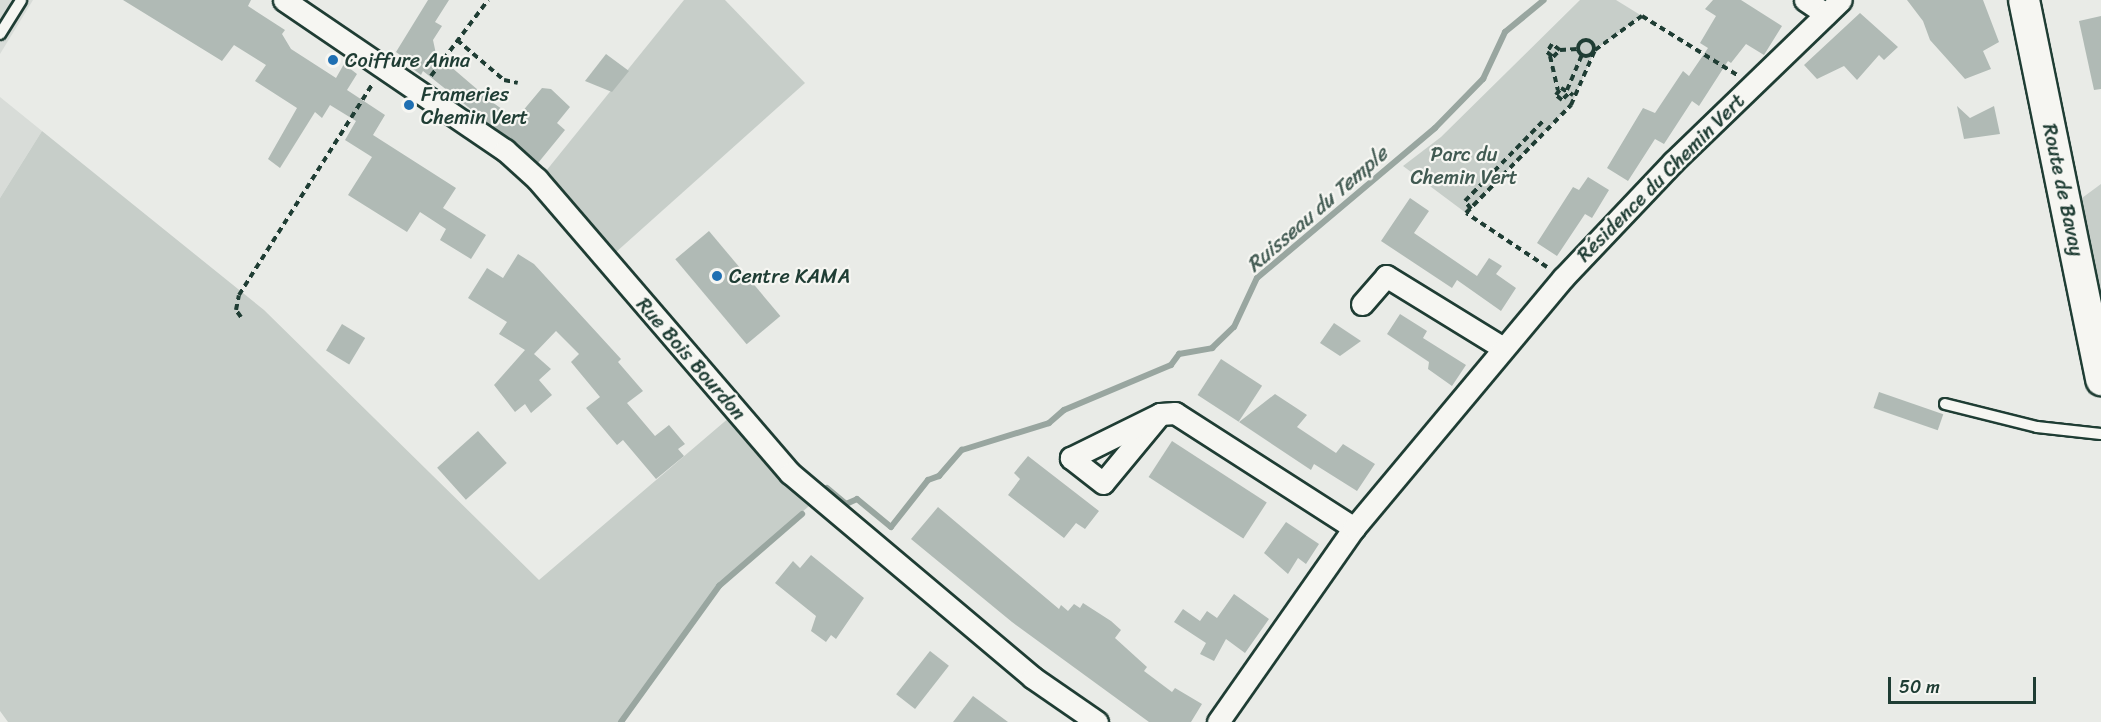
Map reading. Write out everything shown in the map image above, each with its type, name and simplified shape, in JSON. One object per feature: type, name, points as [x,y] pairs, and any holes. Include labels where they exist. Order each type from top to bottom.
[{"type":"main road","name":"Route de Bavay","points":[[2024,0],[2101,380]]},
{"type":"street","name":"Rue Bois Bourdon","points":[[284,0],[505,150],[537,179],[790,473],[1032,677],[1097,722]]},
{"type":"street","name":"Résidence du Chemin Vert","points":[[1805,0],[1833,7]]},
{"type":"street","name":"Résidence du Chemin Vert","points":[[1218,722],[1354,528],[1563,278],[1833,7]]},
{"type":"street","points":[[1362,304],[1386,276],[1503,348]]},
{"type":"street","points":[[1160,414],[1186,417],[1354,528]]},
{"type":"lane","points":[[0,34],[21,0]]},
{"type":"lane","points":[[1945,404],[2037,427],[2101,434]]},
{"type":"path","points":[[419,93],[488,0]]},
{"type":"path","points":[[1563,278],[1466,213],[1571,105],[1569,93],[1582,55],[1594,50],[1642,16],[1753,85]]},
{"type":"path","points":[[457,40],[504,80],[518,83]]},
{"type":"path","points":[[1582,55],[1578,49],[1580,42],[1588,40],[1594,50]]},
{"type":"path","points":[[1560,50],[1550,44],[1546,52],[1550,56],[1560,100],[1569,93],[1594,50]]},
{"type":"path","points":[[1550,56],[1560,50],[1578,49]]},
{"type":"path","points":[[241,317],[236,310],[239,295],[382,68]]},
{"type":"path","points":[[1558,90],[1569,93]]},
{"type":"path","points":[[1471,209],[1466,201],[1544,120]]},
{"type":"shaded area","points":[[0,0],[33,0],[0,54]]},
{"type":"shaded area","points":[[0,97],[42,131],[0,198]]},
{"type":"green space","points":[[684,0],[725,0],[805,83],[615,253],[546,171]]},
{"type":"green space","name":"Parc du Chemin Vert","points":[[1580,0],[1616,0],[1642,16],[1595,50],[1571,105],[1466,213],[1403,166],[1441,137]]},
{"type":"green space","points":[[42,131],[264,310],[539,580],[737,411],[818,498],[719,586],[621,722],[8,722],[0,711],[0,198]]},
{"type":"green space","points":[[2101,184],[2101,319],[2067,209]]},
{"type":"building","points":[[123,0],[251,0],[248,6],[285,30],[282,34],[291,49],[336,78],[344,64],[357,74],[347,90],[385,115],[373,135],[456,188],[443,208],[486,235],[471,259],[440,240],[446,229],[420,212],[407,232],[348,195],[372,157],[345,140],[356,121],[330,105],[322,118],[315,112],[280,168],[268,159],[297,108],[255,81],[266,65],[234,45],[222,61]]},
{"type":"building","points":[[428,0],[449,0],[435,22],[442,26],[433,40],[436,54],[492,102],[516,119],[542,88],[551,89],[570,107],[557,123],[565,130],[538,163],[423,71],[421,75],[408,65],[410,62],[396,52]]},
{"type":"building","points":[[1713,0],[1741,0],[1782,26],[1764,55],[1746,44],[1731,63],[1728,61],[1699,106],[1692,101],[1664,144],[1655,139],[1628,181],[1607,168],[1643,108],[1655,113],[1683,71],[1689,76],[1708,48],[1700,43],[1716,16],[1705,9]]},
{"type":"building","points":[[1907,0],[1983,0],[1999,42],[1983,51],[1991,69],[1965,79],[1930,40],[1923,21]]},
{"type":"building","points":[[1860,13],[1898,47],[1884,60],[1879,55],[1857,80],[1844,66],[1817,79],[1804,65]]},
{"type":"building","points":[[2101,16],[2101,89],[2094,90],[2079,21]]},
{"type":"building","points":[[606,54],[629,71],[612,92],[585,81]]},
{"type":"building","points":[[1957,106],[1970,118],[1994,106],[2000,134],[1964,139]]},
{"type":"building","points":[[1588,177],[1609,190],[1592,218],[1585,214],[1557,256],[1537,243],[1573,187],[1579,190]]},
{"type":"building","points":[[1410,198],[1429,211],[1414,233],[1477,276],[1489,258],[1502,266],[1496,274],[1516,288],[1501,311],[1457,280],[1452,288],[1381,241]]},
{"type":"building","name":"Centre KAMA","points":[[709,231],[780,316],[747,344],[675,259]]},
{"type":"building","points":[[518,254],[534,264],[621,359],[618,362],[643,391],[627,403],[655,436],[669,425],[685,444],[678,449],[684,456],[656,479],[623,440],[617,445],[586,408],[600,397],[571,362],[579,354],[556,331],[534,354],[551,369],[539,380],[552,395],[531,413],[525,404],[515,412],[494,385],[525,350],[499,334],[507,322],[468,298],[487,268],[503,278]]},
{"type":"building","points":[[1400,314],[1427,331],[1423,338],[1466,365],[1452,386],[1428,369],[1429,362],[1387,334]]},
{"type":"building","points":[[1334,323],[1361,341],[1340,356],[1320,343]]},
{"type":"building","points":[[342,324],[365,338],[349,364],[326,351]]},
{"type":"building","points":[[1221,359],[1262,386],[1239,422],[1198,395]]},
{"type":"building","points":[[1879,392],[1943,414],[1938,430],[1873,408]]},
{"type":"building","points":[[1275,394],[1307,415],[1297,427],[1336,453],[1343,444],[1375,464],[1357,491],[1314,464],[1311,470],[1239,422]]},
{"type":"building","points":[[478,431],[507,463],[466,500],[437,468]]},
{"type":"building","points":[[1172,441],[1267,503],[1243,539],[1149,477]]},
{"type":"building","points":[[1028,456],[1099,511],[1085,529],[1076,523],[1064,538],[1008,495],[1020,479],[1014,473]]},
{"type":"building","points":[[938,507],[1059,609],[1061,605],[1068,611],[1074,604],[1080,608],[1083,603],[1111,621],[1121,630],[1115,638],[1147,667],[1144,671],[1172,692],[1175,688],[1202,704],[1191,722],[1149,722],[1012,622],[911,539]]},
{"type":"building","points":[[1286,522],[1319,544],[1306,564],[1298,558],[1288,574],[1264,553]]},
{"type":"building","points":[[811,555],[864,598],[836,639],[831,635],[826,642],[811,631],[816,616],[775,583],[793,561],[800,568]]},
{"type":"building","points":[[1234,594],[1269,619],[1245,653],[1226,639],[1214,661],[1200,654],[1206,643],[1174,622],[1183,609],[1200,621],[1207,611],[1217,618]]},
{"type":"building","points":[[930,651],[949,666],[915,709],[896,694]]},
{"type":"building","points":[[973,696],[1008,722],[953,722]]},
{"type":"waterway","name":"Ruisseau du Temple","points":[[827,488],[846,504],[857,499],[891,527],[928,480],[939,476],[962,450],[1049,423],[1064,410],[1171,365],[1179,354],[1212,348],[1234,327],[1257,278],[1435,128],[1483,79],[1505,32],[1544,0]]},
{"type":"waterway","name":"Ruisseau du Temple","points":[[621,722],[719,586],[802,514]]},
{"type":"place","name":"Coiffure Anna","points":[[333,60]]},
{"type":"place","name":"Frameries Chemin Vert","points":[[409,105]]},
{"type":"place","name":"Centre KAMA","points":[[717,276]]}]
